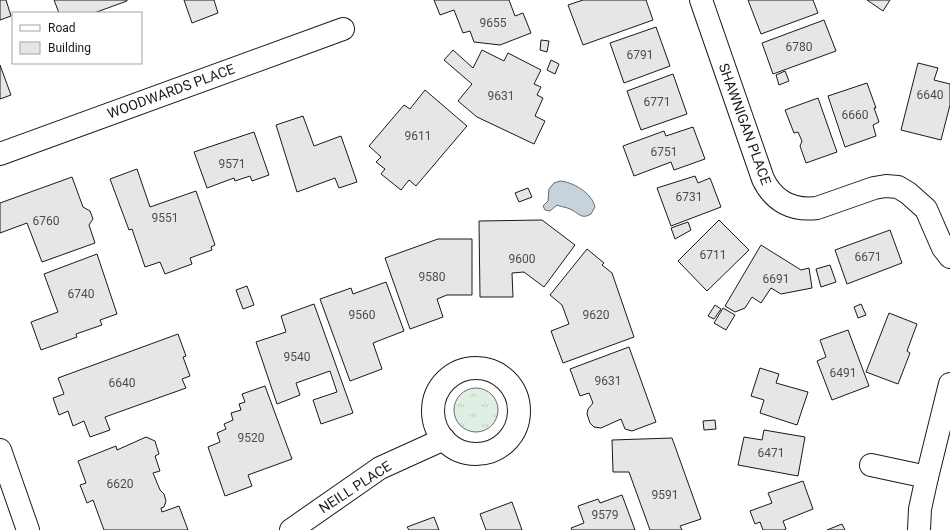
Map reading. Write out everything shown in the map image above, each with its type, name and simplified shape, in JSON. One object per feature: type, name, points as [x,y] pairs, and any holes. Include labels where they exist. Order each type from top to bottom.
[{"type":"street","name":"SHAWNIGAN PLACE","points":[[701,0],[763,179],[773,196],[790,206],[809,209],[874,188],[886,186],[898,187],[908,193],[926,209],[943,248],[950,257]]},
{"type":"street","name":"WOODWARDS PLACE","points":[[0,154],[343,29]]},
{"type":"street","points":[[919,530],[920,509],[927,477],[944,434],[950,384]]},
{"type":"street","name":"NEILL PLACE","points":[[291,530],[380,468],[444,439]]},
{"type":"street","points":[[0,450],[28,530]]},
{"type":"street","points":[[870,465],[927,477]]},
{"type":"green space","points":[[472,388],[480,388],[492,394],[498,406],[498,414],[492,426],[480,432],[472,432],[460,426],[454,414],[454,406],[460,394]]},
{"type":"shaded area","points":[[560,181],[576,186],[590,197],[595,207],[591,214],[588,216],[582,216],[570,209],[557,205],[550,211],[545,210],[543,206],[548,201],[549,189],[554,183]]},
{"type":"building","points":[[0,0],[6,0],[11,16],[0,20]]},
{"type":"building","points":[[54,0],[127,0],[97,12],[59,12]]},
{"type":"building","points":[[184,0],[214,0],[218,13],[192,23]]},
{"type":"building","points":[[434,0],[509,0],[515,16],[523,13],[531,33],[500,45],[474,42],[470,31],[463,33],[454,10],[440,15]]},
{"type":"building","points":[[583,0],[646,0],[653,20],[583,45],[568,5]]},
{"type":"building","points":[[748,0],[813,0],[818,13],[761,34]]},
{"type":"building","points":[[867,0],[890,0],[883,11]]},
{"type":"building","points":[[824,20],[836,51],[773,74],[762,43]]},
{"type":"building","points":[[656,27],[670,66],[624,83],[610,43]]},
{"type":"building","points":[[541,40],[549,41],[547,52],[540,50]]},
{"type":"building","points":[[453,50],[473,68],[482,50],[504,61],[508,53],[541,70],[534,84],[541,87],[537,95],[543,98],[535,116],[545,121],[534,144],[477,117],[458,101],[472,84],[444,60]]},
{"type":"building","points":[[551,60],[559,64],[555,74],[547,70]]},
{"type":"building","points":[[918,63],[938,68],[934,80],[950,84],[950,105],[941,140],[901,130]]},
{"type":"building","points":[[0,65],[11,95],[0,99]]},
{"type":"building","points":[[785,71],[789,81],[779,85],[776,75]]},
{"type":"building","points":[[673,74],[687,114],[641,130],[627,91]]},
{"type":"building","points":[[867,83],[876,108],[874,108],[879,122],[873,125],[876,136],[845,147],[828,96]]},
{"type":"building","points":[[425,90],[467,126],[416,186],[409,180],[401,190],[381,174],[385,169],[376,162],[381,157],[369,146],[404,105],[410,109]]},
{"type":"building","points":[[818,98],[837,152],[806,163],[800,146],[802,141],[798,132],[794,133],[785,110]]},
{"type":"building","points":[[303,116],[314,146],[341,136],[357,182],[339,188],[335,178],[297,192],[276,125]]},
{"type":"building","points":[[693,127],[705,159],[674,170],[671,162],[634,176],[623,146],[664,131],[666,136]]},
{"type":"building","points":[[254,132],[269,175],[252,181],[250,176],[235,181],[234,178],[207,188],[194,152]]},
{"type":"building","points":[[137,169],[150,207],[196,191],[215,245],[211,247],[212,250],[190,258],[192,264],[165,274],[160,262],[145,267],[132,229],[129,230],[110,179]]},
{"type":"building","points":[[695,176],[698,183],[710,178],[721,207],[671,226],[657,188]]},
{"type":"building","points":[[72,177],[83,207],[90,211],[93,219],[89,225],[95,243],[42,262],[27,223],[0,233],[0,203]]},
{"type":"building","points":[[528,188],[532,197],[519,202],[515,193]]},
{"type":"building","points":[[542,220],[575,245],[544,287],[524,272],[512,273],[513,297],[480,297],[479,221]]},
{"type":"building","points":[[719,220],[749,250],[707,291],[678,261]]},
{"type":"building","points":[[688,222],[691,230],[675,239],[671,228]]},
{"type":"building","points":[[890,230],[902,263],[847,284],[835,250]]},
{"type":"building","points":[[438,239],[472,239],[472,295],[447,295],[437,299],[443,317],[410,329],[385,258]]},
{"type":"building","points":[[761,245],[801,270],[809,268],[812,288],[781,294],[771,288],[761,303],[752,297],[745,308],[735,312],[725,306]]},
{"type":"building","points":[[587,249],[604,263],[602,265],[612,273],[634,337],[563,363],[551,331],[569,324],[562,305],[550,295]]},
{"type":"building","points":[[97,254],[117,314],[100,320],[102,325],[76,334],[77,337],[41,350],[31,322],[58,312],[44,274]]},
{"type":"building","points":[[830,265],[836,282],[821,287],[816,269]]},
{"type":"building","points":[[386,282],[404,331],[373,343],[382,369],[350,381],[320,299],[351,288],[353,294]]},
{"type":"building","points":[[247,286],[254,305],[243,309],[236,290]]},
{"type":"building","points":[[314,304],[353,413],[321,424],[313,400],[337,392],[330,371],[296,383],[300,395],[277,404],[256,342],[286,332],[281,316]]},
{"type":"building","points":[[861,304],[866,315],[858,318],[854,307]]},
{"type":"building","points":[[715,305],[721,309],[714,319],[708,316]]},
{"type":"building","points":[[723,308],[735,315],[726,330],[714,323]]},
{"type":"building","points":[[889,313],[917,324],[907,351],[910,353],[898,384],[866,372]]},
{"type":"building","points":[[848,330],[869,386],[832,400],[817,361],[826,357],[820,340]]},
{"type":"building","points":[[178,334],[186,356],[183,357],[190,376],[182,379],[186,388],[105,417],[110,430],[90,437],[84,421],[73,426],[68,411],[59,415],[53,398],[64,394],[58,378]]},
{"type":"building","points":[[629,347],[656,422],[632,431],[625,429],[621,419],[601,428],[594,427],[590,423],[587,414],[588,409],[593,403],[589,393],[580,396],[570,369]]},
{"type":"building","points":[[760,368],[779,374],[776,383],[808,392],[797,425],[760,413],[764,400],[751,396]]},
{"type":"building","points":[[265,386],[292,459],[248,475],[252,486],[225,496],[208,447],[220,442],[217,433],[226,429],[224,424],[233,420],[231,413],[241,410],[239,404],[245,402],[242,394]]},
{"type":"building","points":[[715,420],[716,429],[704,430],[703,421]]},
{"type":"building","points":[[764,430],[805,437],[798,476],[738,465],[744,437],[762,440]]},
{"type":"building","points":[[146,437],[155,441],[159,454],[155,456],[160,471],[153,473],[166,501],[164,507],[161,508],[162,512],[179,506],[188,530],[104,530],[93,500],[87,503],[80,485],[86,483],[78,461],[116,446],[117,450]]},
{"type":"building","points":[[672,438],[701,519],[680,526],[682,530],[650,530],[629,472],[613,472],[612,440]]},
{"type":"building","points":[[803,481],[813,509],[783,521],[786,529],[784,530],[763,530],[760,522],[755,524],[750,511],[772,503],[768,493]]},
{"type":"building","points":[[622,495],[635,530],[572,530],[571,528],[584,523],[578,506],[598,499],[600,503]]},
{"type":"building","points":[[512,502],[522,530],[486,530],[480,514]]},
{"type":"building","points":[[434,517],[439,530],[409,530],[407,527]]},
{"type":"building","points":[[842,524],[845,530],[827,530]]}]
